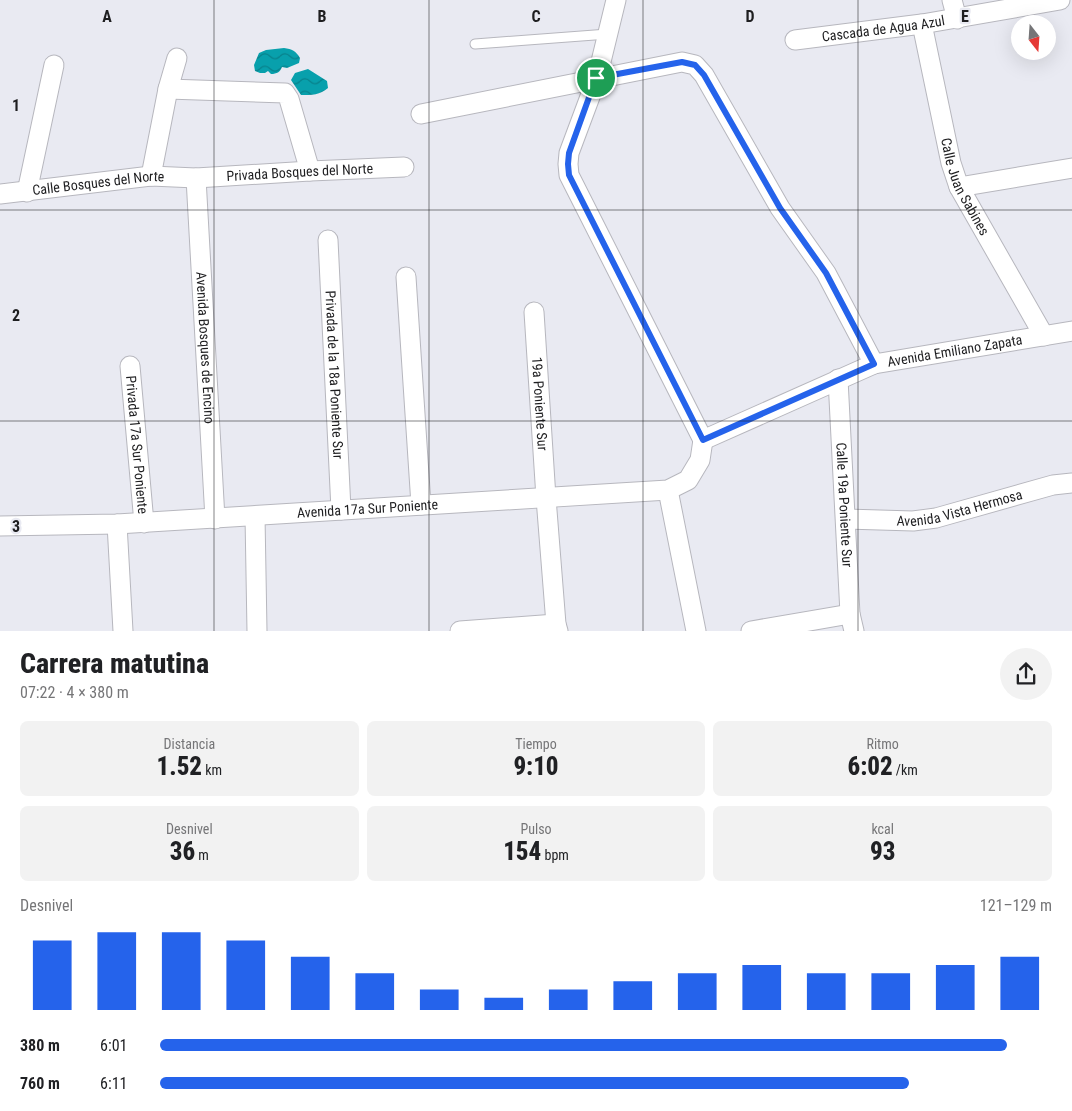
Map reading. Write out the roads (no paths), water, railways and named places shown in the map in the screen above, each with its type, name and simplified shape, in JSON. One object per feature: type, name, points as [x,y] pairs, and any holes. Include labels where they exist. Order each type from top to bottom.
[{"type":"street","points":[[616,0],[596,78],[569,153],[569,175],[703,440]]},
{"type":"street","points":[[952,0],[957,19]]},
{"type":"street","name":"Cascada de Agua Azul","points":[[795,40],[957,19],[1060,0]]},
{"type":"street","name":"Calle Juan Sabines","points":[[922,24],[951,163],[959,187],[1044,336]]},
{"type":"street","points":[[151,176],[168,89],[178,58]]},
{"type":"street","points":[[421,114],[682,62],[695,65],[704,75],[780,208],[826,273],[874,364]]},
{"type":"street","points":[[27,192],[54,65]]},
{"type":"street","points":[[168,89],[285,94],[289,99],[310,170]]},
{"type":"street","name":"Privada Bosques del Norte","points":[[196,178],[310,170],[404,167]]},
{"type":"street","points":[[959,187],[1072,168]]},
{"type":"street","name":"Calle Bosques del Norte","points":[[0,194],[151,176],[196,178]]},
{"type":"street","name":"Avenida Bosques de Encino","points":[[196,178],[215,519]]},
{"type":"street","name":"Privada de la 18a Poniente Sur","points":[[328,240],[340,510]]},
{"type":"street","points":[[406,277],[421,505]]},
{"type":"street","name":"19a Poniente Sur","points":[[534,312],[546,498],[557,628]]},
{"type":"street","name":"Avenida Emiliano Zapata","points":[[703,440],[874,364],[1072,331]]},
{"type":"street","name":"Privada 17a Sur Poniente","points":[[130,366],[144,522]]},
{"type":"street","name":"Calle 19a Poniente Sur","points":[[838,379],[852,622]]},
{"type":"street","name":"Avenida 17a Sur Poniente","points":[[0,526],[117,524],[215,519],[668,490],[688,480],[700,460],[703,440]]},
{"type":"street","name":"Avenida Vista Hermosa","points":[[846,518],[913,521],[936,518],[1052,485],[1072,483]]},
{"type":"street","points":[[668,490],[696,631]]},
{"type":"street","points":[[255,516],[257,631]]},
{"type":"street","points":[[117,524],[123,631]]},
{"type":"street","points":[[751,631],[852,622]]},
{"type":"street","points":[[460,631],[557,628]]},
{"type":"lane","points":[[475,44],[608,34]]},
{"type":"water","points":[[284,48],[292,50],[297,54],[300,58],[299,63],[287,68],[282,67],[275,74],[271,74],[268,71],[260,73],[255,71],[254,65],[259,53],[266,50]]},
{"type":"water","points":[[308,69],[327,81],[328,88],[312,95],[301,95],[291,80],[295,73]]}]
